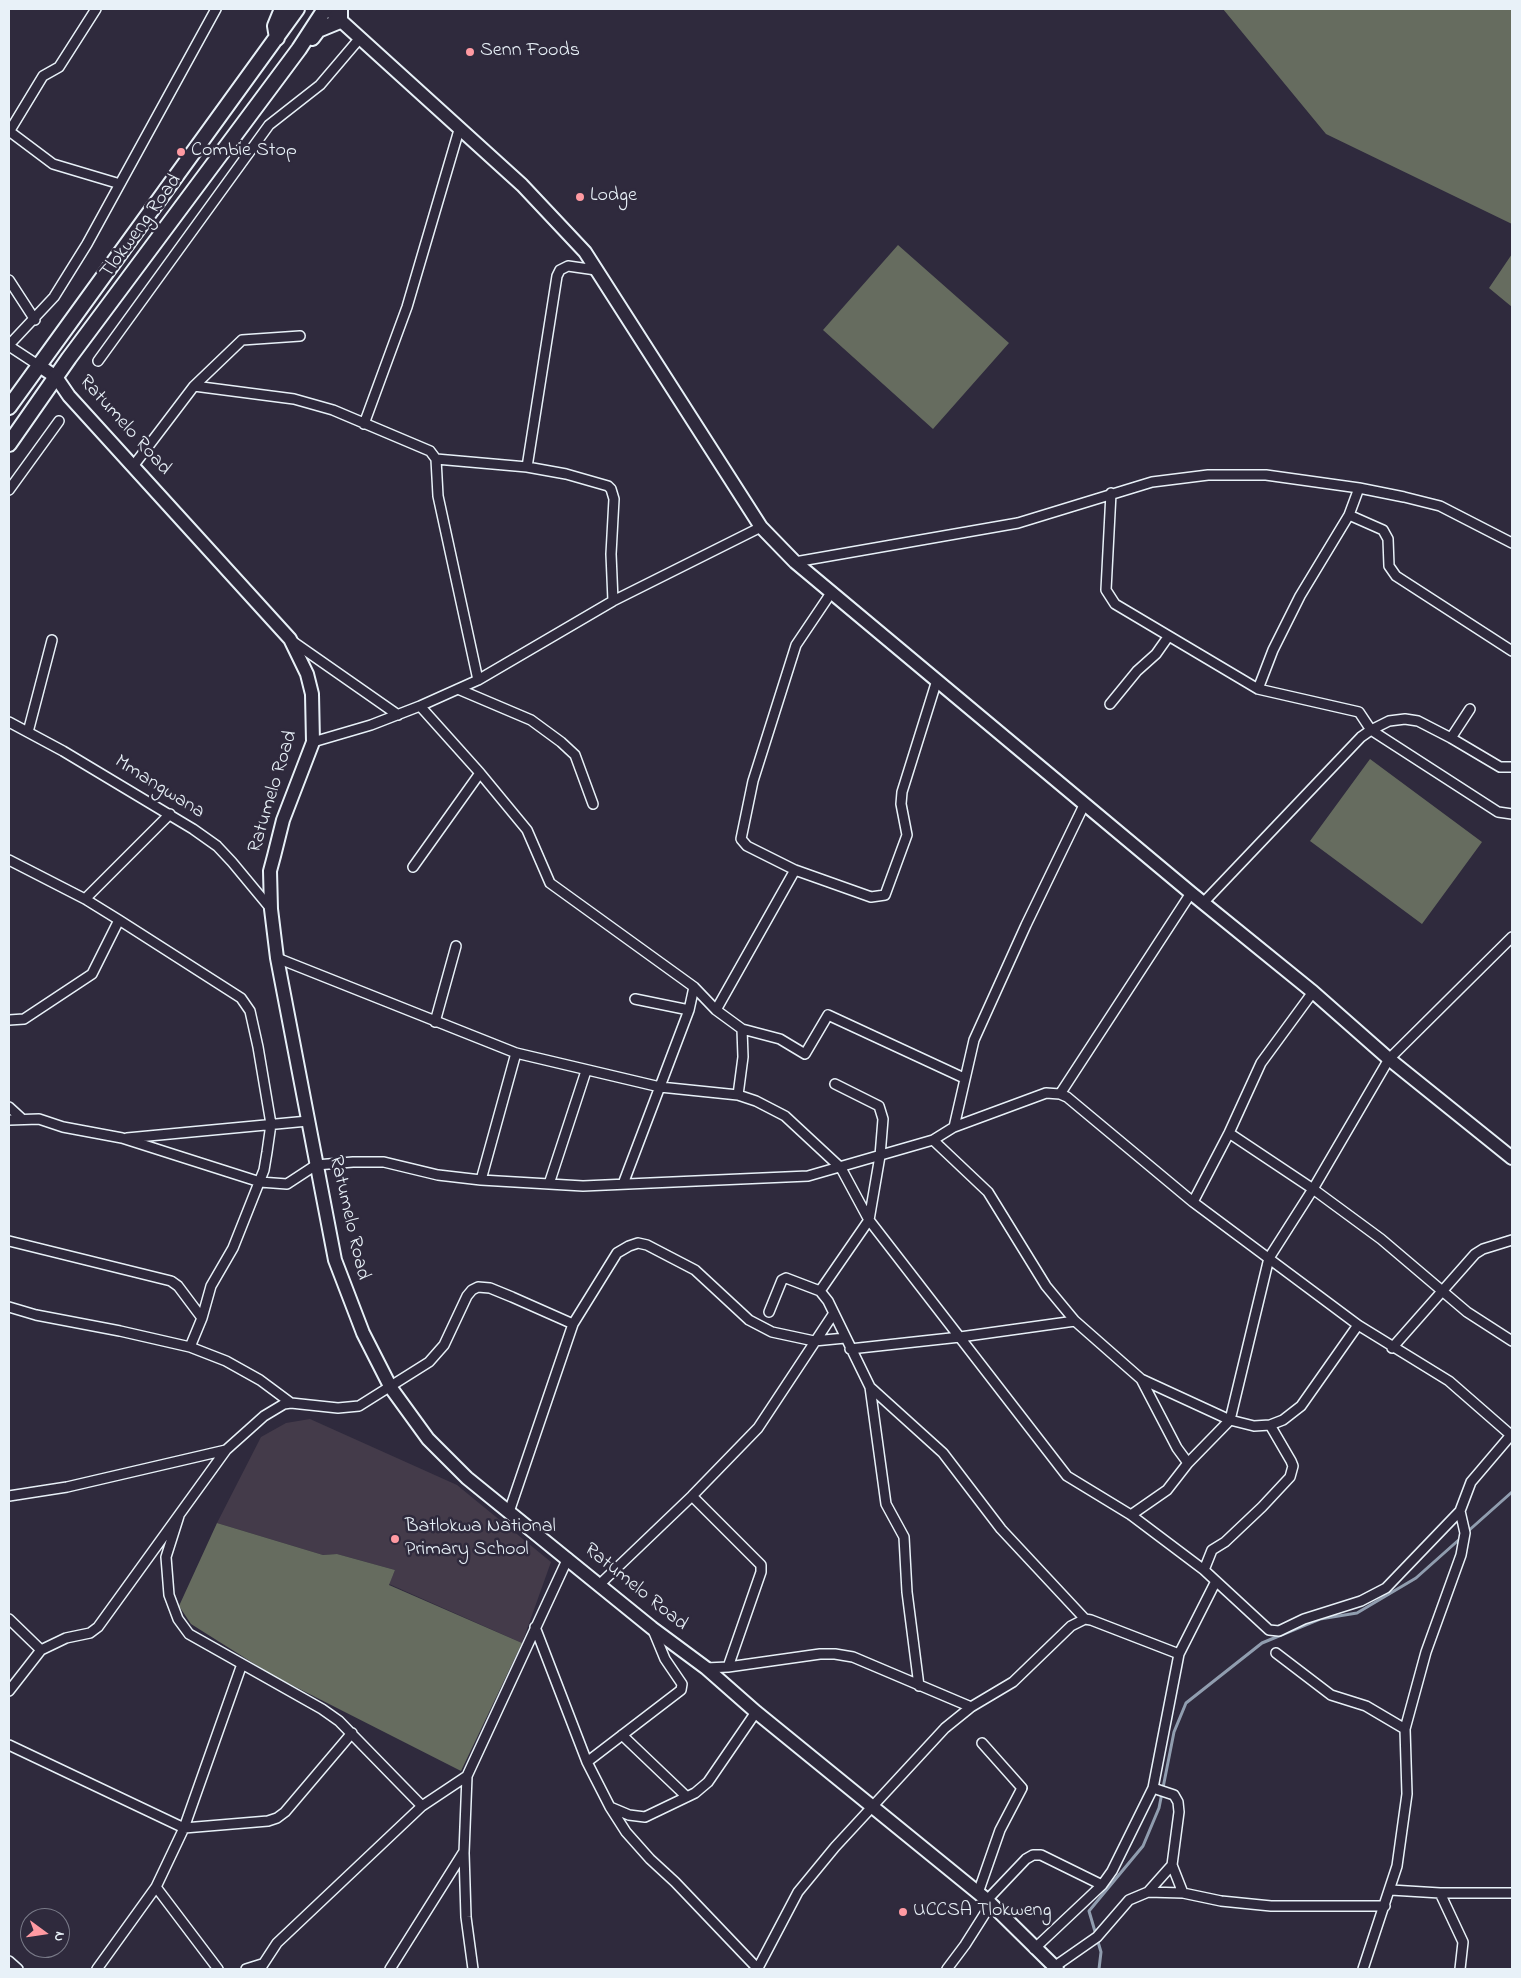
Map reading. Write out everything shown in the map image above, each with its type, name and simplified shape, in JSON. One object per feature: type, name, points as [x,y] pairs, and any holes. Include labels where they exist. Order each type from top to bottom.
[{"type":"main road","points":[[277,39],[276,26],[282,9]]},
{"type":"main road","name":"Tlokweng Road","points":[[9,407],[297,9]]},
{"type":"main road","name":"Tlokweng Road","points":[[9,444],[56,377],[299,49],[326,9]]},
{"type":"main road","points":[[299,49],[310,42],[318,30],[340,15]]},
{"type":"street","points":[[96,9],[59,67],[43,76],[9,132],[53,164],[120,184]]},
{"type":"street","points":[[38,365],[9,346],[35,320],[54,297],[87,244],[216,9]]},
{"type":"street","points":[[326,9],[340,15],[360,38],[459,130],[522,185],[585,252],[761,528],[795,562],[1086,803],[1190,893],[1313,992],[1388,1058],[1512,1158]]},
{"type":"street","points":[[98,361],[269,125],[320,85],[360,38]]},
{"type":"street","points":[[364,424],[407,306],[459,130]]},
{"type":"street","points":[[527,467],[557,276],[560,270],[568,266],[596,270]]},
{"type":"street","points":[[9,280],[35,320]]},
{"type":"street","points":[[134,465],[194,386],[242,340],[300,336]]},
{"type":"street","name":"Ratumelo Road","points":[[38,365],[56,377],[69,396],[134,465],[290,639],[307,674],[312,694],[313,742],[283,820],[270,871],[271,909],[276,958],[335,1260],[363,1333],[391,1388],[428,1439],[467,1478],[652,1628],[706,1668],[756,1712],[874,1806],[985,1899],[1055,1968]]},
{"type":"street","points":[[194,386],[294,399],[333,410],[430,451],[436,459],[438,496],[478,680]]},
{"type":"street","points":[[9,490],[59,421]]},
{"type":"street","points":[[436,459],[527,467],[566,474],[608,486],[614,499],[611,554],[613,602]]},
{"type":"street","points":[[795,562],[1018,523],[1152,482],[1208,475],[1266,475],[1359,488],[1440,506],[1512,543]]},
{"type":"street","points":[[1258,689],[1273,650],[1300,596],[1349,515],[1359,488]]},
{"type":"street","points":[[1111,493],[1106,590],[1115,604],[1258,689],[1359,712],[1371,730],[1498,812],[1512,814]]},
{"type":"street","points":[[1349,515],[1383,530],[1388,539],[1389,566],[1396,576],[1512,651]]},
{"type":"street","points":[[313,742],[371,725],[478,680],[613,602],[761,528]]},
{"type":"street","points":[[831,593],[796,645],[754,781],[741,839],[746,846],[795,870],[871,897],[879,897],[887,892],[907,835],[901,804],[902,792],[937,680]]},
{"type":"street","points":[[1110,704],[1137,671],[1156,654],[1168,637]]},
{"type":"street","points":[[290,639],[398,714]]},
{"type":"street","points":[[28,732],[52,640]]},
{"type":"street","points":[[458,689],[531,720],[561,742],[575,755],[593,804]]},
{"type":"street","points":[[420,706],[480,773],[527,830],[550,883],[694,987],[716,1010],[742,1029],[780,1039],[805,1054],[828,1016],[964,1078]]},
{"type":"street","points":[[1451,738],[1470,709]]},
{"type":"street","points":[[1203,903],[1361,737],[1389,721],[1405,718],[1418,722],[1451,738],[1500,767],[1512,767]]},
{"type":"street","name":"Mmangwana","points":[[9,722],[170,814],[217,846],[271,909]]},
{"type":"street","points":[[413,867],[480,773]]},
{"type":"street","points":[[954,1127],[974,1040],[1026,925],[1086,803]]},
{"type":"street","points":[[85,899],[170,814]]},
{"type":"street","points":[[9,860],[85,899],[241,998],[246,1004],[258,1047],[270,1124],[267,1152],[260,1182],[228,1259],[211,1286],[202,1318],[190,1347]]},
{"type":"street","points":[[716,1010],[795,870]]},
{"type":"street","points":[[1060,1094],[1190,893]]},
{"type":"street","points":[[9,1014],[13,1020],[31,1015],[92,974],[119,920]]},
{"type":"street","points":[[1131,1515],[1167,1490],[1188,1463],[1230,1420],[1269,1258],[1313,1189],[1388,1058],[1512,937]]},
{"type":"street","points":[[435,1022],[456,946]]},
{"type":"street","points":[[9,1120],[21,1118],[39,1119],[64,1127],[122,1138],[260,1182],[287,1184],[316,1165],[384,1162],[438,1175],[481,1180],[549,1184],[623,1184],[808,1176],[841,1168],[933,1140],[954,1127],[1046,1093],[1060,1094],[1067,1097],[1193,1202],[1358,1325],[1392,1348],[1449,1381],[1512,1436],[1471,1482],[1460,1511],[1386,1588],[1361,1601],[1304,1619],[1279,1631],[1267,1628],[1204,1570],[1131,1515],[1067,1476],[869,1220],[841,1168],[784,1116],[756,1101],[738,1095],[660,1087],[516,1053],[276,958]]},
{"type":"street","points":[[623,1184],[689,1010],[694,987]]},
{"type":"street","points":[[1193,1202],[1229,1133],[1260,1063],[1313,992]]},
{"type":"street","points":[[635,999],[689,1010]]},
{"type":"street","points":[[738,1095],[742,1057],[742,1029]]},
{"type":"street","points":[[481,1180],[516,1053]]},
{"type":"street","points":[[549,1184],[586,1071]]},
{"type":"street","points":[[820,1291],[869,1220],[880,1156],[883,1118],[879,1106],[835,1084]]},
{"type":"street","points":[[9,1107],[21,1118]]},
{"type":"street","points":[[122,1138],[308,1121]]},
{"type":"street","points":[[1229,1133],[1313,1189],[1381,1239],[1467,1312],[1512,1340]]},
{"type":"street","points":[[933,1140],[988,1192],[1046,1286],[1075,1321],[1141,1379],[1230,1420],[1254,1426],[1270,1425],[1283,1420],[1301,1406],[1358,1325]]},
{"type":"street","points":[[1392,1348],[1444,1292],[1475,1254],[1483,1249],[1512,1240]]},
{"type":"street","points":[[9,1241],[171,1281],[178,1286],[202,1318]]},
{"type":"street","points":[[509,1512],[573,1324],[617,1253],[638,1243],[647,1245],[695,1270],[748,1320],[779,1334],[814,1341],[845,1338]]},
{"type":"street","points":[[769,1312],[782,1280],[786,1278],[820,1291],[834,1313],[870,1387],[886,1504],[904,1537],[907,1592],[919,1686]]},
{"type":"street","points":[[9,1691],[41,1650],[66,1638],[90,1633],[98,1627],[226,1450],[274,1408],[291,1403],[338,1408],[359,1406],[391,1388],[429,1362],[438,1353],[467,1296],[478,1287],[490,1288],[573,1324]]},
{"type":"street","points":[[9,1307],[36,1316],[120,1331],[190,1347],[226,1361],[260,1380],[291,1403]]},
{"type":"street","points":[[600,1584],[692,1496],[758,1428],[834,1313]]},
{"type":"street","points":[[850,1349],[960,1337],[1075,1321]]},
{"type":"street","points":[[1141,1379],[1177,1448],[1188,1463]]},
{"type":"street","points":[[870,1387],[943,1453],[1001,1529],[1085,1620],[1179,1654]]},
{"type":"street","points":[[1204,1570],[1212,1550],[1250,1519],[1290,1477],[1293,1466],[1270,1425]]},
{"type":"street","points":[[9,1496],[113,1477],[226,1450]]},
{"type":"street","points":[[692,1496],[761,1565],[761,1572],[728,1667]]},
{"type":"street","points":[[1363,1969],[1391,1890],[1403,1831],[1407,1794],[1405,1729],[1426,1652],[1461,1555],[1465,1533],[1460,1511]]},
{"type":"street","points":[[179,1516],[166,1557],[172,1606],[183,1627],[189,1634],[322,1709],[352,1733],[422,1806]]},
{"type":"street","points":[[473,1969],[466,1917],[464,1853],[467,1776],[568,1558]]},
{"type":"street","points":[[1034,1949],[1102,1885],[1112,1871],[1153,1788],[1179,1654],[1216,1581]]},
{"type":"street","points":[[9,1619],[41,1650]]},
{"type":"street","points":[[535,1626],[587,1762],[610,1807],[626,1832],[758,1969],[798,1892],[835,1847],[945,1728],[971,1707],[1013,1682],[1071,1626],[1085,1620]]},
{"type":"street","points":[[587,1762],[682,1687],[660,1649],[652,1628]]},
{"type":"street","points":[[1276,1653],[1332,1694],[1366,1706],[1405,1729]]},
{"type":"street","points":[[706,1668],[728,1667],[820,1654],[835,1654],[853,1657],[971,1707]]},
{"type":"street","points":[[97,1969],[156,1887],[184,1828],[242,1664]]},
{"type":"street","points":[[610,1807],[629,1815],[645,1817],[687,1797],[708,1782],[756,1712]]},
{"type":"street","points":[[9,1745],[184,1828],[268,1821],[277,1818],[285,1812],[352,1733]]},
{"type":"street","points":[[622,1735],[687,1797]]},
{"type":"street","points":[[947,1969],[965,1945],[985,1899],[1000,1830],[1022,1788],[982,1743]]},
{"type":"street","points":[[246,1969],[261,1967],[277,1943],[422,1806],[467,1776]]},
{"type":"street","points":[[1153,1788],[1174,1795],[1178,1802],[1179,1812],[1172,1865],[1183,1893]]},
{"type":"street","points":[[390,1969],[464,1853]]},
{"type":"street","points":[[985,1899],[1026,1859],[1033,1855],[1041,1855],[1102,1885]]},
{"type":"street","points":[[1148,1892],[1172,1865]]},
{"type":"street","points":[[156,1887],[218,1969]]},
{"type":"street","points":[[1391,1890],[1440,1893],[1511,1891]]},
{"type":"street","points":[[1055,1968],[1096,1937],[1129,1900],[1148,1892],[1183,1893],[1221,1901],[1271,1906],[1385,1906]]},
{"type":"street","points":[[1440,1893],[1463,1942],[1460,1969]]},
{"type":"street","points":[[9,1961],[18,1969]]},
{"type":"shaded area","name":"Batlokwa National Primary School","points":[[310,1419],[457,1485],[551,1562],[522,1643],[389,1584],[395,1570],[337,1554],[323,1555],[217,1523],[261,1437],[286,1423]]},
{"type":"green space","points":[[1223,9],[1512,9],[1512,224],[1326,134]]},
{"type":"green space","points":[[898,245],[1009,343],[933,429],[823,330]]},
{"type":"green space","points":[[1512,254],[1512,307],[1489,288]]},
{"type":"green space","points":[[1370,759],[1482,842],[1422,924],[1310,841]]},
{"type":"green space","points":[[217,1523],[323,1555],[337,1554],[395,1570],[389,1585],[522,1643],[461,1771],[272,1675],[191,1624],[179,1606]]},
{"type":"waterway","points":[[1466,1533],[1512,1492]]},
{"type":"waterway","points":[[1099,1969],[1101,1952],[1089,1911],[1143,1846],[1159,1808],[1174,1732],[1186,1703],[1262,1643],[1320,1619],[1357,1613],[1416,1578],[1462,1537]]},
{"type":"place","name":"Senn Foods","points":[[470,52]]},
{"type":"place","name":"Combie Stop","points":[[181,152]]},
{"type":"place","name":"Lodge","points":[[580,197]]},
{"type":"place","name":"Batlokwa National Primary School","points":[[395,1539]]},
{"type":"place","name":"UCCSA Tlokweng","points":[[903,1912]]}]
